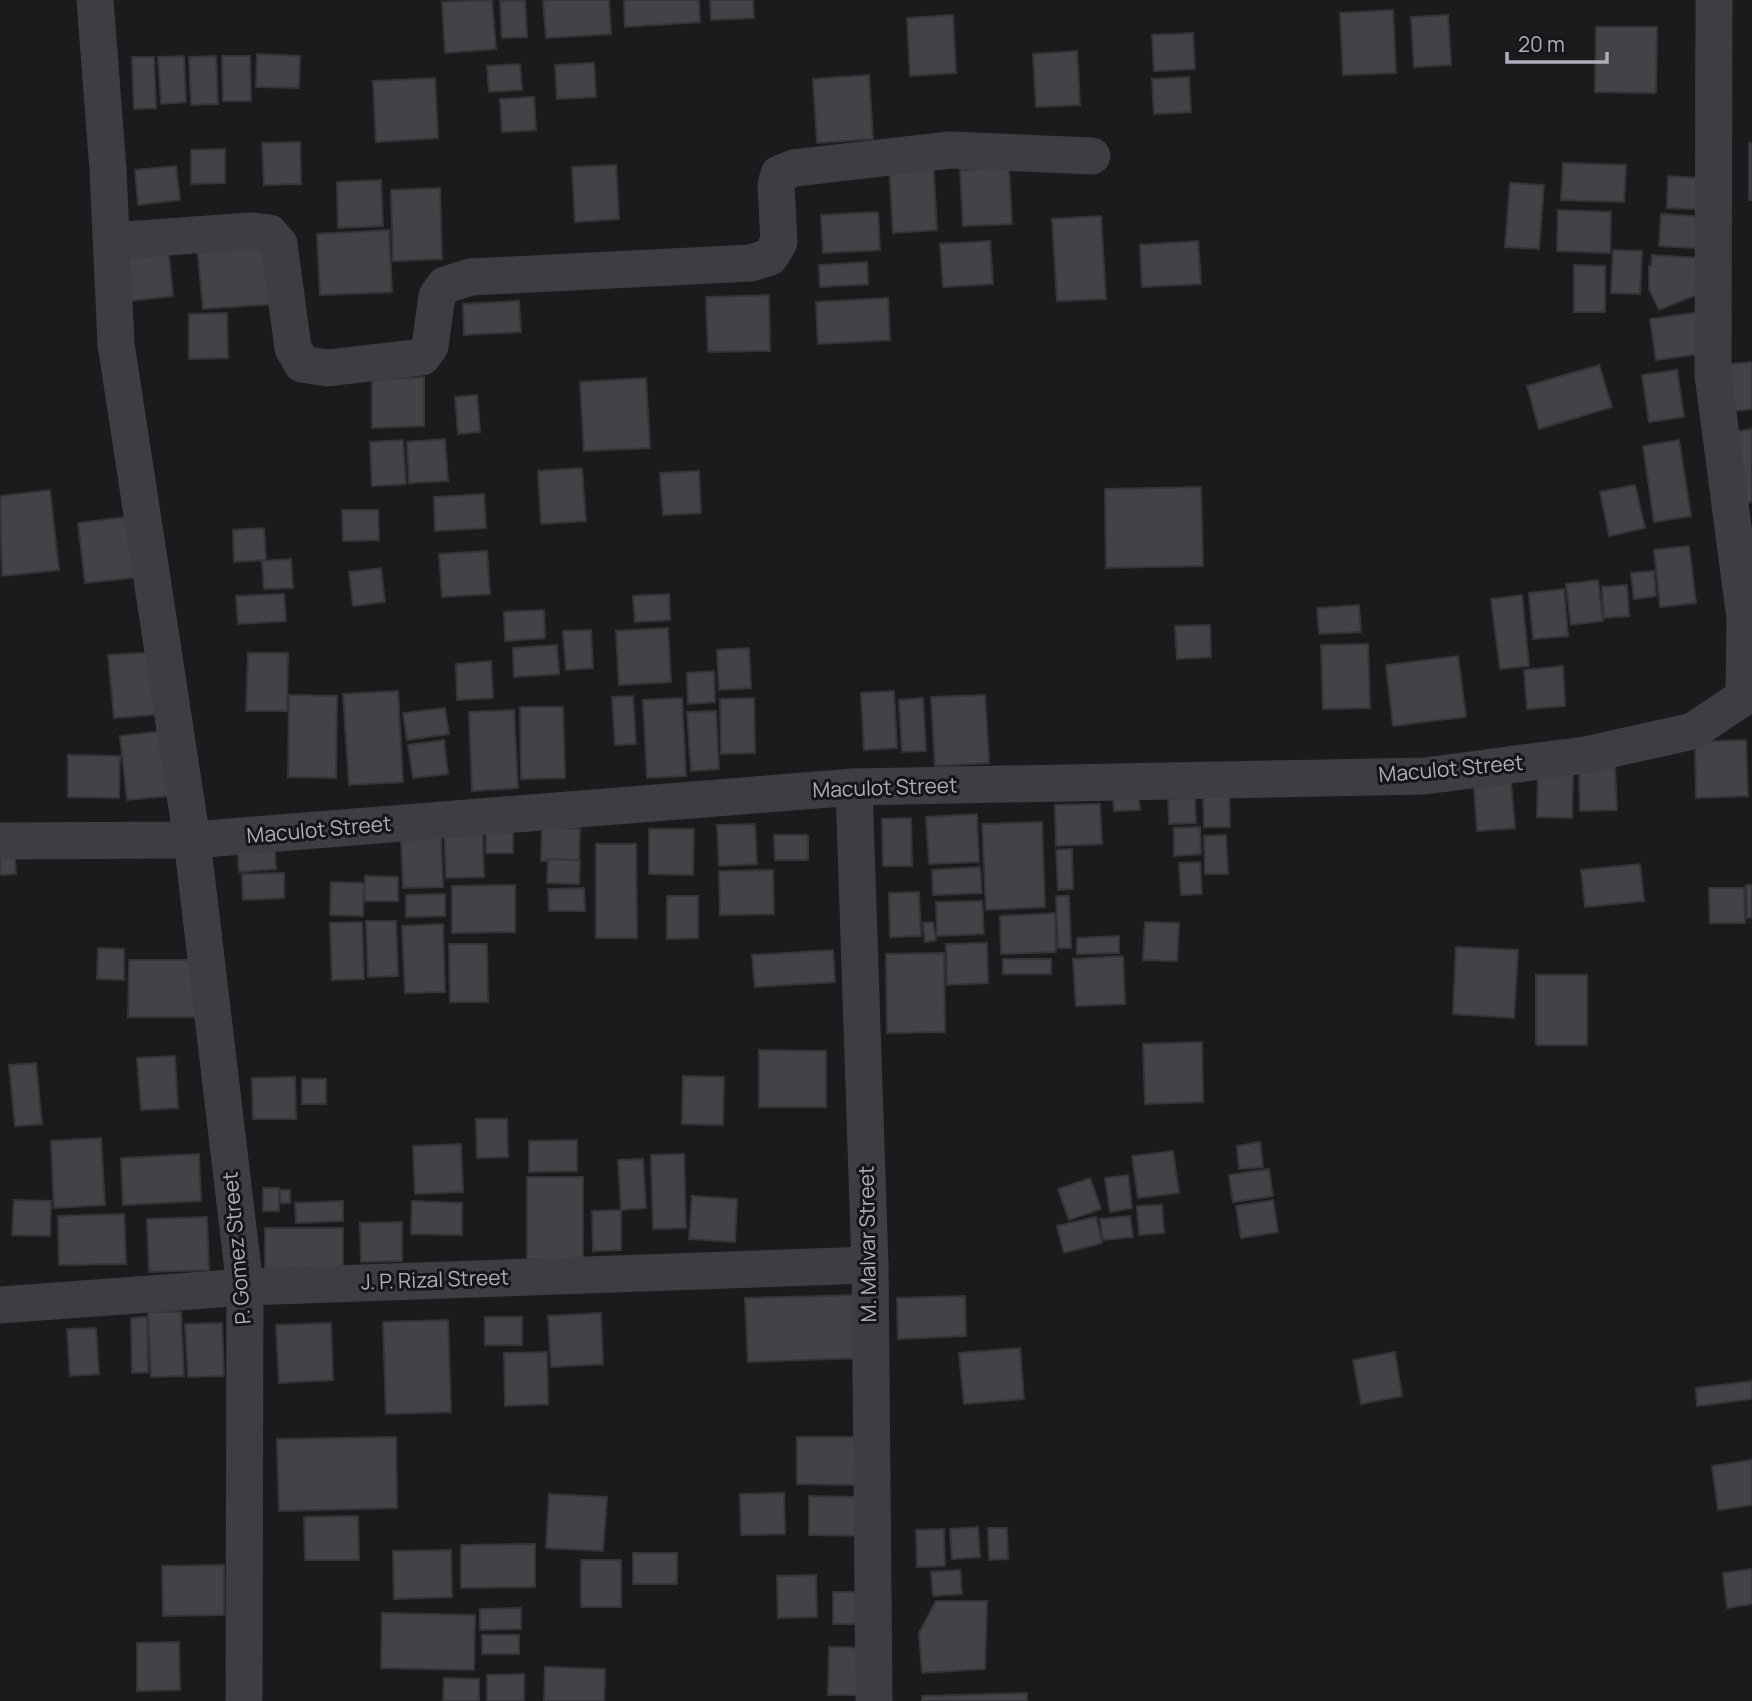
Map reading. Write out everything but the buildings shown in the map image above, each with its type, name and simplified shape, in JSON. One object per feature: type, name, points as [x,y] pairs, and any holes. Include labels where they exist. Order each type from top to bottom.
[{"type":"street","name":"P. Gomez Street","points":[[95,0],[108,170],[116,344],[192,840],[245,1287],[244,1701]]},
{"type":"street","points":[[1714,0],[1713,375],[1745,618],[1748,692]]},
{"type":"street","points":[[111,241],[250,231],[269,233],[279,244],[293,348],[302,364],[328,368],[422,357],[430,346],[437,296],[445,285],[471,277],[751,263],[770,257],[779,242],[776,185],[779,174],[794,168],[950,150],[1092,156]]},
{"type":"street","name":"Maculot Street","points":[[0,841],[192,840],[854,787],[1425,776],[1585,755],[1693,731],[1748,692]]},
{"type":"street","name":"M. Malvar Street","points":[[854,787],[870,1265],[874,1701]]},
{"type":"street","name":"J. P. Rizal Street","points":[[0,1305],[245,1287],[870,1265]]}]
